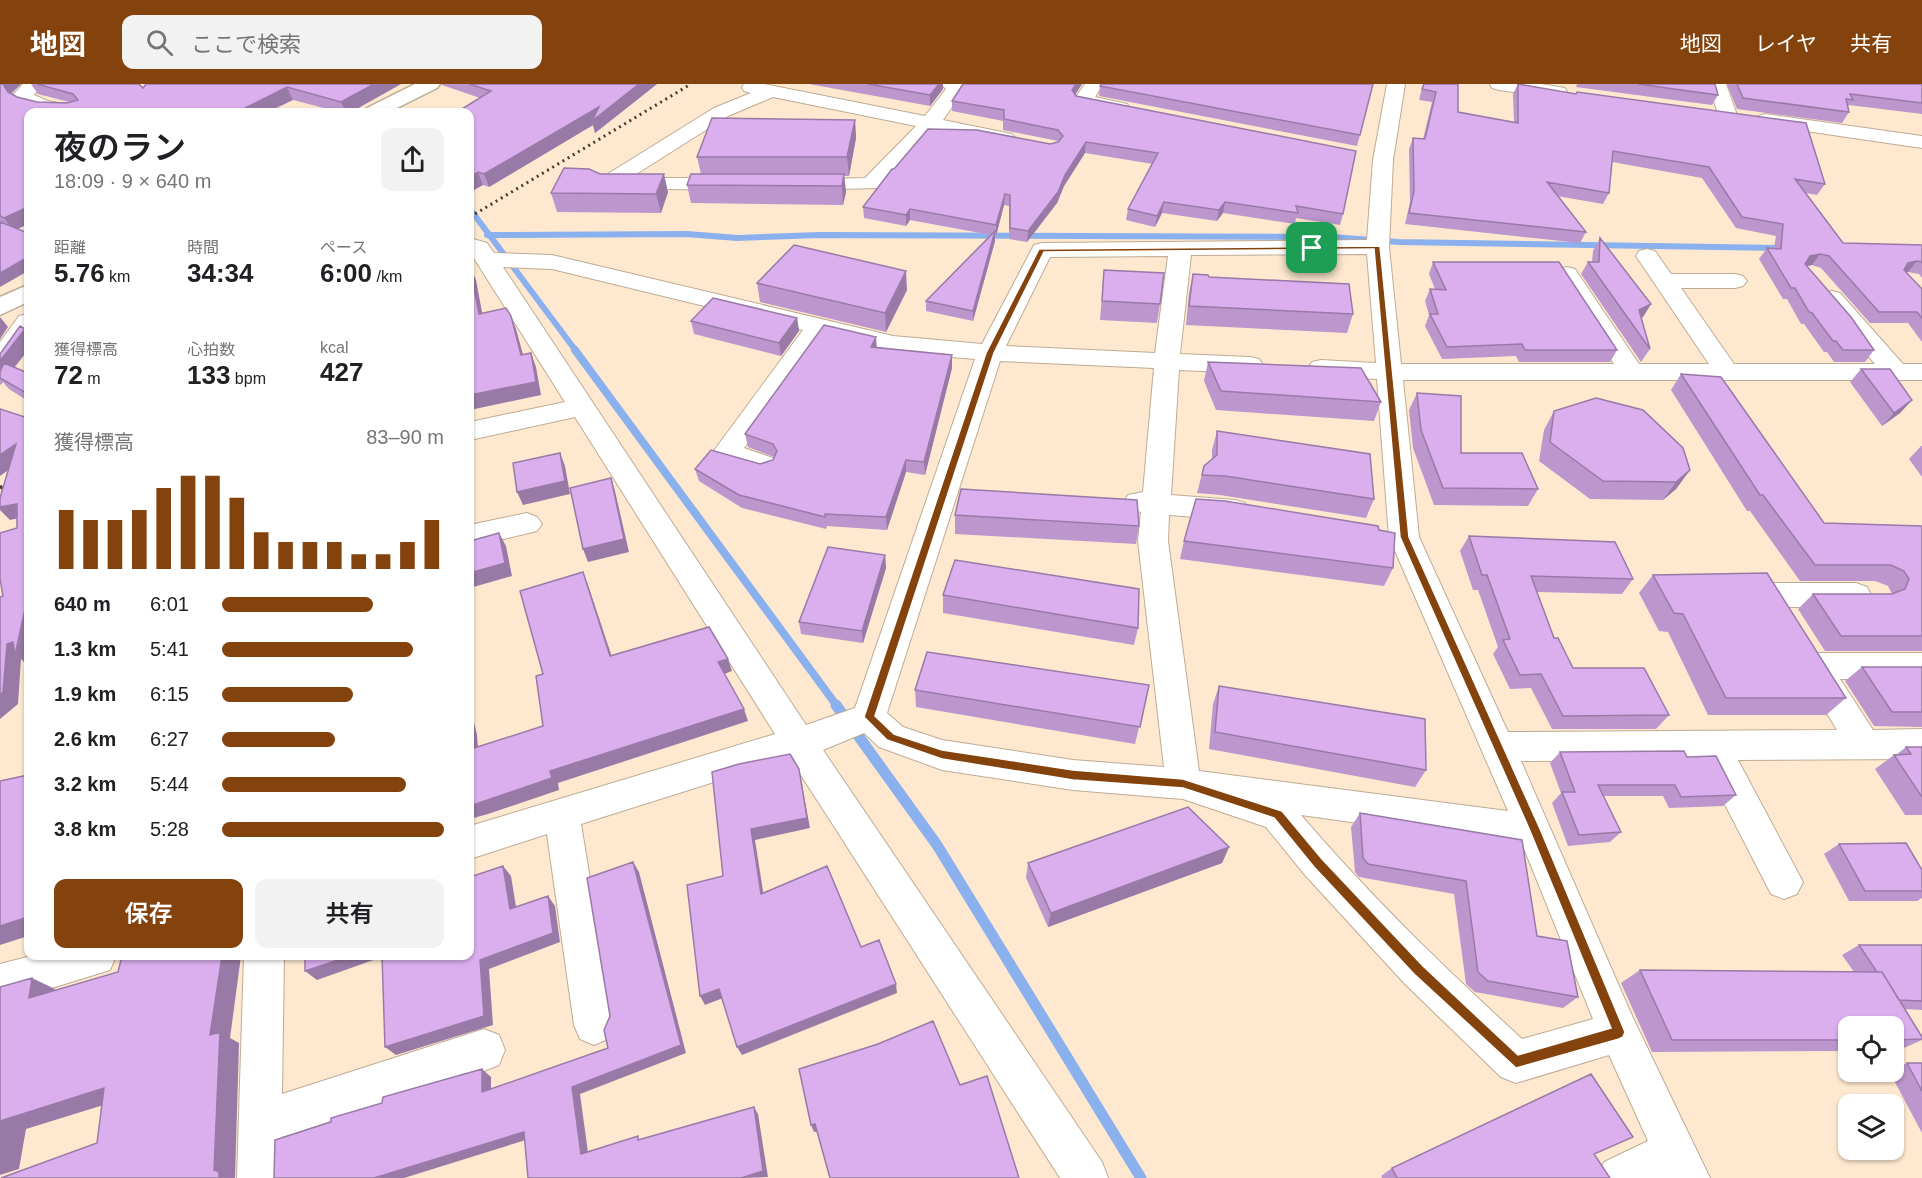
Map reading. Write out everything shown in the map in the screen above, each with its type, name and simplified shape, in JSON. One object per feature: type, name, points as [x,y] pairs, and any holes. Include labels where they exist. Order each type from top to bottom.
[{"type":"main road","points":[[382,108],[429,84]]},
{"type":"main road","points":[[0,307],[24,294]]},
{"type":"street","points":[[34,84],[22,96],[43,106],[53,108]]},
{"type":"street","points":[[735,84],[1019,141]]},
{"type":"street","points":[[779,184],[871,184],[930,123],[957,87],[950,84]]},
{"type":"street","points":[[1094,84],[1083,101],[1141,112]]},
{"type":"street","points":[[1396,84],[1383,160],[1378,247],[1390,372],[1393,536],[1499,747],[1619,1032],[1681,1164],[1620,1178]]},
{"type":"street","points":[[1499,84],[1579,95]]},
{"type":"street","points":[[1717,84],[1727,115]]},
{"type":"street","points":[[755,184],[604,184],[721,112],[771,91]]},
{"type":"street","points":[[1705,112],[1922,142]]},
{"type":"street","points":[[1360,156],[1383,160]]},
{"type":"street","points":[[474,841],[805,740],[869,717],[955,491],[990,353],[1042,250],[1378,247]]},
{"type":"street","points":[[1180,250],[1167,361],[1153,541],[1183,784]]},
{"type":"street","points":[[478,253],[552,262],[893,344],[990,353],[1390,372],[1907,372]]},
{"type":"street","points":[[478,253],[805,740],[1086,1178]]},
{"type":"street","points":[[1647,256],[1727,372]]},
{"type":"street","points":[[1567,274],[1632,372]]},
{"type":"street","points":[[1664,281],[1736,281]]},
{"type":"street","points":[[1818,283],[1907,372],[1922,392]]},
{"type":"street","points":[[0,358],[24,326]]},
{"type":"street","points":[[763,465],[727,452],[819,326]]},
{"type":"street","points":[[474,429],[583,407]]},
{"type":"street","points":[[1110,500],[1220,507],[1266,515]]},
{"type":"street","points":[[474,536],[526,524]]},
{"type":"street","points":[[1864,744],[1765,587],[1875,595]]},
{"type":"street","points":[[1815,666],[1922,666]]},
{"type":"street","points":[[869,717],[891,737],[942,755],[1073,775],[1183,784],[1536,831]]},
{"type":"street","points":[[1499,747],[1922,744]]},
{"type":"street","points":[[1712,745],[1784,882]]},
{"type":"street","points":[[1183,784],[1278,815],[1318,863],[1419,970],[1516,1062],[1619,1032]]},
{"type":"street","points":[[562,814],[594,1025]]},
{"type":"street","points":[[0,984],[82,960]]},
{"type":"street","points":[[259,1178],[264,960]]},
{"type":"street","points":[[260,1123],[484,1050]]},
{"type":"building","points":[[0,84],[3,84],[8,92],[17,97],[37,102],[67,103],[78,100],[73,94],[37,84],[139,84],[143,88],[146,84],[374,84],[341,102],[287,87],[245,108],[24,108],[24,209],[4,218],[0,216]]},
{"type":"building","points":[[469,84],[639,84],[592,121],[599,107],[484,174],[478,172],[474,174],[474,108],[463,108],[491,91]]},
{"type":"building","points":[[868,84],[939,84],[930,95]]},
{"type":"building","points":[[963,84],[1076,84],[1072,90],[1076,96],[1356,151],[1343,214],[1296,206],[1298,213],[1225,202],[1219,210],[1164,202],[1157,216],[1128,209],[1158,153],[1086,142],[1065,175],[1058,192],[1028,231],[1010,228],[1010,195],[1005,194],[996,225],[910,209],[906,215],[863,207],[892,169],[928,129],[977,130],[1050,144],[1058,142],[1063,136],[1058,130],[1004,119],[1004,110],[952,101]]},
{"type":"building","points":[[1101,84],[1373,84],[1360,135],[1100,86]]},
{"type":"building","points":[[1424,84],[1458,84],[1458,112],[1518,123],[1518,84],[1576,94],[1577,92],[1806,123],[1825,184],[1795,179],[1843,243],[1922,245],[1922,262],[1908,263],[1904,270],[1922,289],[1922,318],[1917,312],[1879,312],[1829,256],[1820,254],[1810,256],[1805,264],[1851,317],[1874,350],[1843,350],[1809,312],[1795,288],[1791,288],[1767,248],[1781,249],[1783,224],[1742,217],[1709,167],[1613,151],[1609,193],[1547,182],[1586,232],[1409,213],[1414,191],[1413,138],[1425,139],[1436,92],[1422,89]]},
{"type":"building","points":[[1638,84],[1715,84],[1718,95]]},
{"type":"building","points":[[1737,84],[1922,84],[1922,103],[1850,94],[1853,100],[1846,99],[1849,112],[1743,98]]},
{"type":"building","points":[[712,118],[855,120],[847,157],[697,157]]},
{"type":"building","points":[[564,168],[589,169],[600,174],[664,174],[656,194],[551,193]]},
{"type":"building","points":[[691,174],[844,174],[842,186],[687,185]]},
{"type":"building","points":[[0,222],[24,231],[24,259],[0,273]]},
{"type":"building","points":[[995,231],[973,311],[926,301]]},
{"type":"building","points":[[1600,238],[1651,304],[1639,310],[1650,349],[1588,262],[1599,262]]},
{"type":"building","points":[[794,245],[906,271],[885,313],[757,283]]},
{"type":"building","points":[[1433,262],[1559,262],[1617,350],[1525,350],[1522,344],[1447,347],[1430,314],[1438,314],[1430,289],[1446,290]]},
{"type":"building","points":[[1104,270],[1164,273],[1160,304],[1102,301]]},
{"type":"building","points":[[1193,274],[1209,277],[1349,284],[1353,314],[1189,306]]},
{"type":"building","points":[[474,287],[479,314],[506,308],[511,316],[521,355],[531,353],[536,382],[474,394]]},
{"type":"building","points":[[713,298],[797,318],[779,343],[691,321]]},
{"type":"building","points":[[824,325],[876,337],[871,347],[952,355],[924,462],[906,460],[886,517],[825,514],[825,517],[739,495],[695,469],[711,450],[760,464],[773,460],[777,451],[773,444],[745,434]]},
{"type":"building","points":[[20,326],[24,328],[0,361],[0,354]]},
{"type":"building","points":[[1208,362],[1361,368],[1381,402],[1221,391]]},
{"type":"building","points":[[4,363],[24,371],[24,392],[0,378]]},
{"type":"building","points":[[1861,369],[1890,369],[1912,400],[1894,413]]},
{"type":"building","points":[[1681,374],[1721,377],[1824,523],[1922,526],[1922,636],[1841,636],[1813,594],[1892,594],[1905,589],[1909,579],[1904,571],[1891,565],[1815,565],[1763,495],[1760,495]]},
{"type":"building","points":[[1417,393],[1461,396],[1461,453],[1522,453],[1538,489],[1443,488],[1421,430]]},
{"type":"building","points":[[1596,398],[1643,410],[1683,448],[1690,470],[1676,482],[1603,481],[1550,442],[1554,411]]},
{"type":"building","points":[[0,409],[24,417],[24,614],[15,655],[13,642],[7,644],[3,692],[0,695],[0,597],[3,596],[0,579],[0,533],[17,528],[17,504],[0,507],[0,498],[16,444],[0,455]]},
{"type":"building","points":[[1217,431],[1370,454],[1374,499],[1225,476],[1202,475],[1204,466],[1217,455]]},
{"type":"building","points":[[560,453],[565,481],[517,492],[513,463]]},
{"type":"building","points":[[611,478],[624,539],[583,549],[570,488]]},
{"type":"building","points":[[961,489],[1137,500],[1139,526],[955,515]]},
{"type":"building","points":[[1196,499],[1225,501],[1378,526],[1379,530],[1395,533],[1393,568],[1184,541]]},
{"type":"building","points":[[499,533],[505,563],[474,572],[474,540]]},
{"type":"building","points":[[1469,536],[1615,542],[1633,579],[1531,576],[1554,638],[1558,638],[1573,668],[1644,668],[1669,715],[1563,716],[1541,674],[1520,675],[1503,640],[1510,639],[1487,575],[1482,575]]},
{"type":"building","points":[[828,547],[885,555],[862,631],[799,622]]},
{"type":"building","points":[[955,560],[1139,589],[1138,628],[943,595]]},
{"type":"building","points":[[583,572],[610,656],[709,627],[728,659],[718,662],[744,709],[550,771],[552,778],[474,805],[474,748],[543,726],[536,676],[543,674],[520,591]]},
{"type":"building","points":[[1767,573],[1846,698],[1726,698],[1683,614],[1674,613],[1653,575]]},
{"type":"building","points":[[927,652],[1149,685],[1140,727],[915,690]]},
{"type":"building","points":[[1862,667],[1922,667],[1922,712],[1892,712]]},
{"type":"building","points":[[1219,686],[1425,719],[1426,770],[1215,732]]},
{"type":"building","points":[[1906,747],[1922,747],[1922,797],[1894,755],[1911,754]]},
{"type":"building","points":[[1684,751],[1687,757],[1716,756],[1736,795],[1681,797],[1675,785],[1598,785],[1621,832],[1579,835],[1562,792],[1575,792],[1560,752]]},
{"type":"building","points":[[790,754],[799,769],[807,818],[751,829],[761,894],[827,866],[861,947],[879,940],[896,984],[737,1047],[719,989],[700,996],[687,885],[723,876],[712,772]]},
{"type":"building","points":[[24,776],[24,918],[0,926],[0,781]]},
{"type":"building","points":[[1188,807],[1229,847],[1051,913],[1028,863]]},
{"type":"building","points":[[1360,813],[1522,840],[1537,936],[1567,941],[1578,997],[1488,981],[1478,972],[1466,881],[1368,864],[1363,858]]},
{"type":"building","points":[[1906,843],[1922,870],[1922,891],[1865,891],[1839,844]]},
{"type":"building","points":[[633,862],[681,1045],[572,1087],[581,1154],[638,1136],[638,1140],[754,1107],[763,1171],[741,1178],[528,1178],[524,1132],[374,1178],[274,1178],[275,1140],[331,1122],[331,1118],[382,1103],[383,1097],[482,1069],[482,1092],[608,1048],[604,1030],[610,1016],[587,878]]},
{"type":"building","points":[[503,866],[510,909],[548,896],[553,933],[480,960],[484,1016],[385,1047],[382,960],[474,960],[474,876]]},
{"type":"building","points":[[1859,945],[1922,945],[1922,1001],[1899,1000],[1882,972],[1877,972]]},
{"type":"building","points":[[121,960],[221,960],[210,1035],[220,1032],[214,1170],[219,1172],[219,1178],[1,1178],[97,1143],[104,1088],[0,1121],[0,987],[32,978],[29,998],[118,972]]},
{"type":"building","points":[[305,960],[338,960],[305,971]]},
{"type":"building","points":[[1640,970],[1882,972],[1922,1037],[1922,1039],[1904,1040],[1904,1016],[1838,1016],[1838,1040],[1672,1040]]},
{"type":"building","points":[[933,1021],[960,1085],[987,1076],[1019,1178],[830,1178],[815,1124],[811,1125],[799,1069],[878,1044]]},
{"type":"building","points":[[1907,1063],[1922,1063],[1922,1091]]},
{"type":"building","points":[[1591,1074],[1633,1137],[1594,1154],[1610,1178],[1397,1178],[1392,1168]]},
{"type":"waterway","points":[[474,214],[489,235]]},
{"type":"waterway","points":[[489,235],[687,234],[737,238],[820,235],[1332,237],[1398,242],[1786,248]]},
{"type":"waterway","points":[[489,235],[576,351]]},
{"type":"waterway","points":[[575,350],[837,706]]},
{"type":"waterway","points":[[836,705],[937,845],[1141,1178]]},
{"type":"railway","points":[[474,215],[691,84]]},
{"type":"railway","points":[[0,488],[24,473]]},
{"type":"route","points":[[1378,247],[1404,537],[1536,831],[1619,1032],[1516,1062],[1419,970],[1318,863],[1278,815],[1183,784],[1073,775],[942,755],[891,737],[869,717],[990,353],[1042,250],[1312,248],[1378,247]]}]
